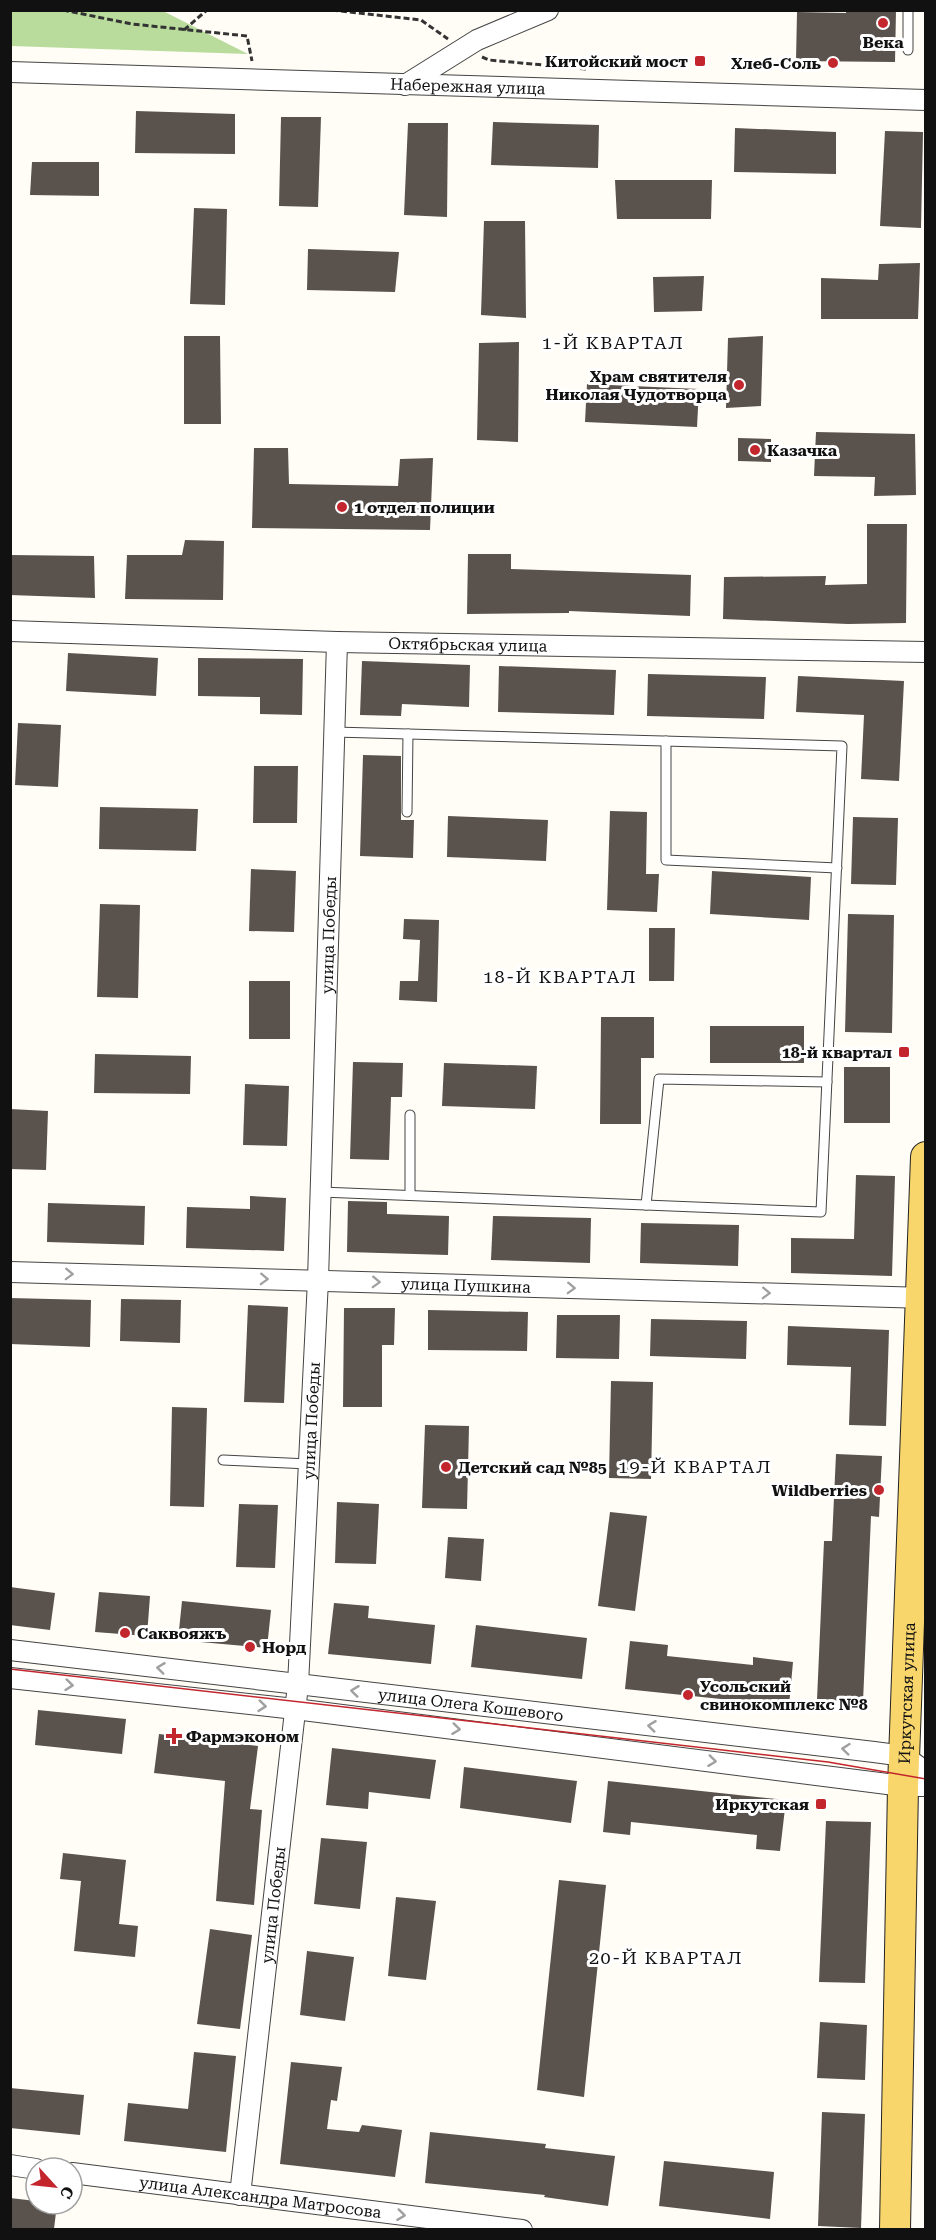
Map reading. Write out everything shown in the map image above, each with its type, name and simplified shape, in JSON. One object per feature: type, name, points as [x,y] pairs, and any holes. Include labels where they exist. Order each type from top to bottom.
[{"type":"main road","name":"Иркутская улица","points":[[895,2229],[914,1775],[926,1157]]},
{"type":"street","points":[[405,85],[477,40],[548,10]]},
{"type":"street","name":"Набережная улица","points":[[10,72],[926,100]]},
{"type":"street","name":"Октябрьская улица","points":[[10,631],[337,642],[926,652]]},
{"type":"street","name":"улица Победы","points":[[240,2195],[298,1685],[318,1280],[337,642]]},
{"type":"street","name":"улица Пушкина","points":[[10,1272],[923,1298]]},
{"type":"street","name":"улица Олега Кошевого","points":[[10,1650],[298,1685],[914,1775]]},
{"type":"street","name":"улица Олега Кошевого","points":[[10,1678],[914,1775]]},
{"type":"street","name":"улица Александра Матросова","points":[[84,2175],[522,2229]]},
{"type":"lane","points":[[908,10],[909,50]]},
{"type":"lane","points":[[321,1192],[821,1212],[842,746],[334,732]]},
{"type":"lane","points":[[407,812],[408,734]]},
{"type":"lane","points":[[666,741],[666,860],[837,868]]},
{"type":"lane","points":[[646,1205],[659,1079],[827,1082]]},
{"type":"lane","points":[[410,1114],[410,1195]]},
{"type":"lane","points":[[223,1460],[309,1464]]},
{"type":"path","points":[[63,10],[132,24],[247,36],[255,80]]},
{"type":"path","points":[[184,30],[207,10]]},
{"type":"green space","points":[[161,10],[248,54],[11,46],[11,11]]},
{"type":"building","points":[[846,10],[896,10],[895,62],[796,61],[797,12],[846,13]]},
{"type":"building","points":[[136,111],[235,114],[235,154],[135,153]]},
{"type":"building","points":[[281,117],[321,117],[318,207],[279,206]]},
{"type":"building","points":[[493,122],[599,125],[598,168],[491,165]]},
{"type":"building","points":[[408,123],[448,123],[447,217],[404,215]]},
{"type":"building","points":[[735,128],[836,132],[836,174],[734,172]]},
{"type":"building","points":[[885,131],[923,132],[921,228],[880,226]]},
{"type":"building","points":[[32,162],[99,162],[99,196],[30,195]]},
{"type":"building","points":[[615,180],[712,180],[711,219],[617,219]]},
{"type":"building","points":[[194,208],[227,209],[225,305],[190,304]]},
{"type":"building","points":[[484,221],[525,221],[526,318],[481,315]]},
{"type":"building","points":[[308,249],[399,252],[395,292],[307,290]]},
{"type":"building","points":[[920,263],[918,319],[821,319],[821,278],[878,280],[879,264]]},
{"type":"building","points":[[704,276],[702,311],[654,312],[653,277]]},
{"type":"building","points":[[184,336],[220,336],[221,424],[184,424]]},
{"type":"building","points":[[763,336],[761,406],[726,408],[728,338]]},
{"type":"building","points":[[519,342],[518,442],[477,440],[479,343]]},
{"type":"building","points":[[587,384],[699,389],[697,427],[585,422]]},
{"type":"building","points":[[816,432],[915,434],[916,495],[874,496],[875,477],[814,476]]},
{"type":"building","points":[[738,438],[771,439],[771,462],[738,461]]},
{"type":"building","name":"1 отдел полиции","points":[[254,448],[288,448],[289,484],[398,486],[400,459],[433,458],[430,530],[252,528]]},
{"type":"building","points":[[867,524],[907,524],[906,623],[848,624],[723,619],[724,577],[826,576],[825,585],[867,584]]},
{"type":"building","points":[[185,540],[224,541],[223,600],[125,599],[127,555],[182,555]]},
{"type":"building","points":[[468,554],[511,554],[511,569],[691,575],[690,616],[569,611],[569,613],[467,614]]},
{"type":"building","points":[[10,555],[94,556],[95,598],[10,595]]},
{"type":"building","points":[[68,653],[158,658],[156,696],[66,691]]},
{"type":"building","points":[[198,658],[303,659],[302,715],[260,714],[260,697],[198,696]]},
{"type":"building","points":[[362,661],[470,665],[469,707],[402,704],[401,716],[360,715]]},
{"type":"building","points":[[499,666],[616,670],[614,715],[498,712]]},
{"type":"building","points":[[648,674],[766,677],[764,719],[647,716]]},
{"type":"building","points":[[798,676],[904,681],[899,781],[861,779],[864,715],[796,712]]},
{"type":"building","points":[[18,723],[61,725],[58,787],[15,785]]},
{"type":"building","points":[[363,755],[401,756],[401,820],[414,820],[413,858],[360,856]]},
{"type":"building","points":[[254,766],[298,766],[297,823],[253,823]]},
{"type":"building","points":[[100,807],[198,809],[196,851],[99,849]]},
{"type":"building","points":[[610,811],[647,812],[646,874],[659,874],[657,912],[607,910]]},
{"type":"building","points":[[448,816],[548,820],[546,861],[447,857]]},
{"type":"building","points":[[853,817],[898,818],[896,885],[851,884]]},
{"type":"building","points":[[251,869],[296,871],[294,932],[249,931]]},
{"type":"building","points":[[712,871],[811,877],[809,920],[710,914]]},
{"type":"building","points":[[100,904],[140,905],[138,998],[97,997]]},
{"type":"building","points":[[848,914],[894,915],[892,1033],[845,1032]]},
{"type":"building","points":[[404,919],[439,920],[437,1002],[399,1000],[400,981],[418,981],[420,940],[403,939]]},
{"type":"building","points":[[649,928],[675,928],[674,981],[649,981]]},
{"type":"building","points":[[249,981],[290,981],[290,1039],[249,1039]]},
{"type":"building","points":[[601,1017],[654,1017],[654,1058],[641,1058],[641,1124],[600,1124]]},
{"type":"building","points":[[710,1026],[804,1026],[804,1063],[710,1063]]},
{"type":"building","points":[[95,1054],[191,1056],[190,1094],[94,1093]]},
{"type":"building","points":[[353,1062],[403,1063],[402,1097],[391,1097],[389,1160],[350,1159]]},
{"type":"building","points":[[444,1063],[537,1066],[535,1109],[442,1106]]},
{"type":"building","points":[[844,1067],[890,1067],[890,1123],[844,1123]]},
{"type":"building","points":[[245,1084],[289,1086],[287,1146],[243,1145]]},
{"type":"building","points":[[10,1109],[48,1111],[46,1170],[10,1169]]},
{"type":"building","points":[[856,1175],[895,1176],[892,1276],[791,1273],[791,1238],[854,1239]]},
{"type":"building","points":[[250,1196],[286,1198],[284,1251],[186,1248],[187,1207],[250,1209]]},
{"type":"building","points":[[348,1201],[387,1202],[387,1214],[449,1216],[448,1255],[347,1252]]},
{"type":"building","points":[[48,1203],[145,1206],[144,1245],[47,1242]]},
{"type":"building","points":[[493,1216],[591,1218],[590,1263],[491,1260]]},
{"type":"building","points":[[641,1223],[739,1225],[738,1266],[640,1263]]},
{"type":"building","points":[[10,1298],[91,1300],[90,1347],[10,1344]]},
{"type":"building","points":[[121,1299],[181,1300],[180,1343],[120,1341]]},
{"type":"building","points":[[248,1305],[288,1307],[284,1403],[244,1402]]},
{"type":"building","points":[[344,1308],[395,1308],[394,1345],[382,1345],[382,1407],[343,1407]]},
{"type":"building","points":[[428,1310],[528,1312],[527,1351],[428,1350]]},
{"type":"building","points":[[557,1315],[620,1315],[619,1359],[556,1358]]},
{"type":"building","points":[[651,1319],[747,1321],[746,1359],[650,1356]]},
{"type":"building","points":[[788,1326],[889,1330],[886,1426],[849,1425],[851,1367],[787,1365]]},
{"type":"building","points":[[611,1381],[653,1382],[651,1479],[609,1478]]},
{"type":"building","points":[[172,1407],[207,1408],[204,1507],[170,1506]]},
{"type":"building","name":"Детский сад №85","points":[[425,1425],[469,1426],[467,1509],[422,1508]]},
{"type":"building","points":[[836,1454],[882,1456],[879,1517],[871,1516],[863,1702],[817,1700],[824,1541],[832,1541]]},
{"type":"building","points":[[337,1502],[379,1504],[376,1564],[335,1563]]},
{"type":"building","points":[[239,1504],[278,1505],[275,1568],[236,1567]]},
{"type":"building","points":[[610,1512],[647,1516],[635,1611],[598,1606]]},
{"type":"building","points":[[448,1537],[484,1539],[481,1581],[445,1578]]},
{"type":"building","points":[[10,1587],[55,1593],[50,1630],[10,1625]]},
{"type":"building","points":[[99,1592],[150,1596],[147,1636],[95,1632]]},
{"type":"building","points":[[182,1601],[271,1610],[267,1648],[178,1640]]},
{"type":"building","points":[[334,1603],[369,1606],[368,1618],[435,1625],[431,1664],[328,1654]]},
{"type":"building","points":[[476,1625],[587,1638],[582,1679],[471,1667]]},
{"type":"building","points":[[630,1641],[668,1645],[667,1656],[753,1665],[753,1657],[793,1662],[789,1706],[625,1689]]},
{"type":"building","points":[[38,1710],[126,1719],[122,1754],[35,1745]]},
{"type":"building","points":[[159,1734],[258,1746],[250,1809],[262,1810],[254,1905],[216,1901],[225,1781],[154,1773]]},
{"type":"building","points":[[332,1748],[436,1760],[430,1799],[369,1792],[368,1809],[326,1805]]},
{"type":"building","points":[[464,1767],[577,1781],[571,1823],[460,1808]]},
{"type":"building","points":[[608,1781],[786,1800],[780,1851],[756,1849],[757,1835],[631,1822],[630,1835],[603,1832]]},
{"type":"building","points":[[826,1821],[871,1822],[865,1983],[819,1982]]},
{"type":"building","points":[[321,1838],[367,1842],[360,1909],[314,1904]]},
{"type":"building","points":[[63,1853],[126,1860],[119,1924],[138,1926],[135,1957],[74,1951],[81,1881],[60,1879]]},
{"type":"building","points":[[559,1880],[606,1885],[584,2097],[537,2090]]},
{"type":"building","points":[[396,1897],[436,1901],[426,1980],[388,1976]]},
{"type":"building","points":[[210,1929],[252,1935],[240,2029],[197,2024]]},
{"type":"building","points":[[307,1951],[354,1957],[345,2021],[300,2015]]},
{"type":"building","points":[[820,2022],[867,2025],[865,2080],[817,2078]]},
{"type":"building","points":[[194,2052],[236,2056],[226,2152],[124,2141],[128,2103],[188,2109]]},
{"type":"building","points":[[291,2062],[342,2067],[337,2101],[331,2100],[327,2129],[359,2132],[362,2125],[402,2130],[395,2177],[280,2164]]},
{"type":"building","points":[[10,2088],[84,2095],[80,2135],[10,2128]]},
{"type":"building","points":[[822,2112],[865,2114],[861,2228],[818,2226]]},
{"type":"building","points":[[430,2132],[546,2144],[545,2148],[615,2156],[608,2206],[544,2197],[545,2195],[425,2183]]},
{"type":"building","points":[[664,2161],[774,2172],[770,2219],[659,2206]]},
{"type":"building","points":[[10,2198],[24,2200],[24,2216],[56,2216],[54,2229],[10,2229]]},
{"type":"tram line","points":[[10,1669],[828,1762],[926,1779]]},
{"type":"place","name":"Века","points":[[883,23]]},
{"type":"place","name":"Китойский мост","points":[[700,61]]},
{"type":"place","name":"Хлеб-Соль","points":[[833,63]]},
{"type":"place","name":"Храм святителя Николая Чудотворца","points":[[739,385]]},
{"type":"place","name":"Казачка","points":[[755,450]]},
{"type":"place","name":"1 отдел полиции","points":[[342,507]]},
{"type":"place","name":"18-й квартал","points":[[904,1052]]},
{"type":"place","name":"Детский сад №85","points":[[446,1467]]},
{"type":"place","name":"Wildberries","points":[[879,1490]]},
{"type":"place","name":"Саквояжъ","points":[[125,1633]]},
{"type":"place","name":"Норд","points":[[250,1647]]},
{"type":"place","name":"Усольский свинокомплекс №8","points":[[688,1695]]},
{"type":"place","name":"Фармэконом","points":[[174,1736]]},
{"type":"place","name":"Иркутская","points":[[821,1804]]},
{"type":"district","name":"1-Й КВАРТАЛ","points":[[613,343]]},
{"type":"district","name":"18-Й КВАРТАЛ","points":[[560,977]]},
{"type":"district","name":"19-Й КВАРТАЛ","points":[[695,1467]]},
{"type":"district","name":"20-Й КВАРТАЛ","points":[[666,1958]]}]
